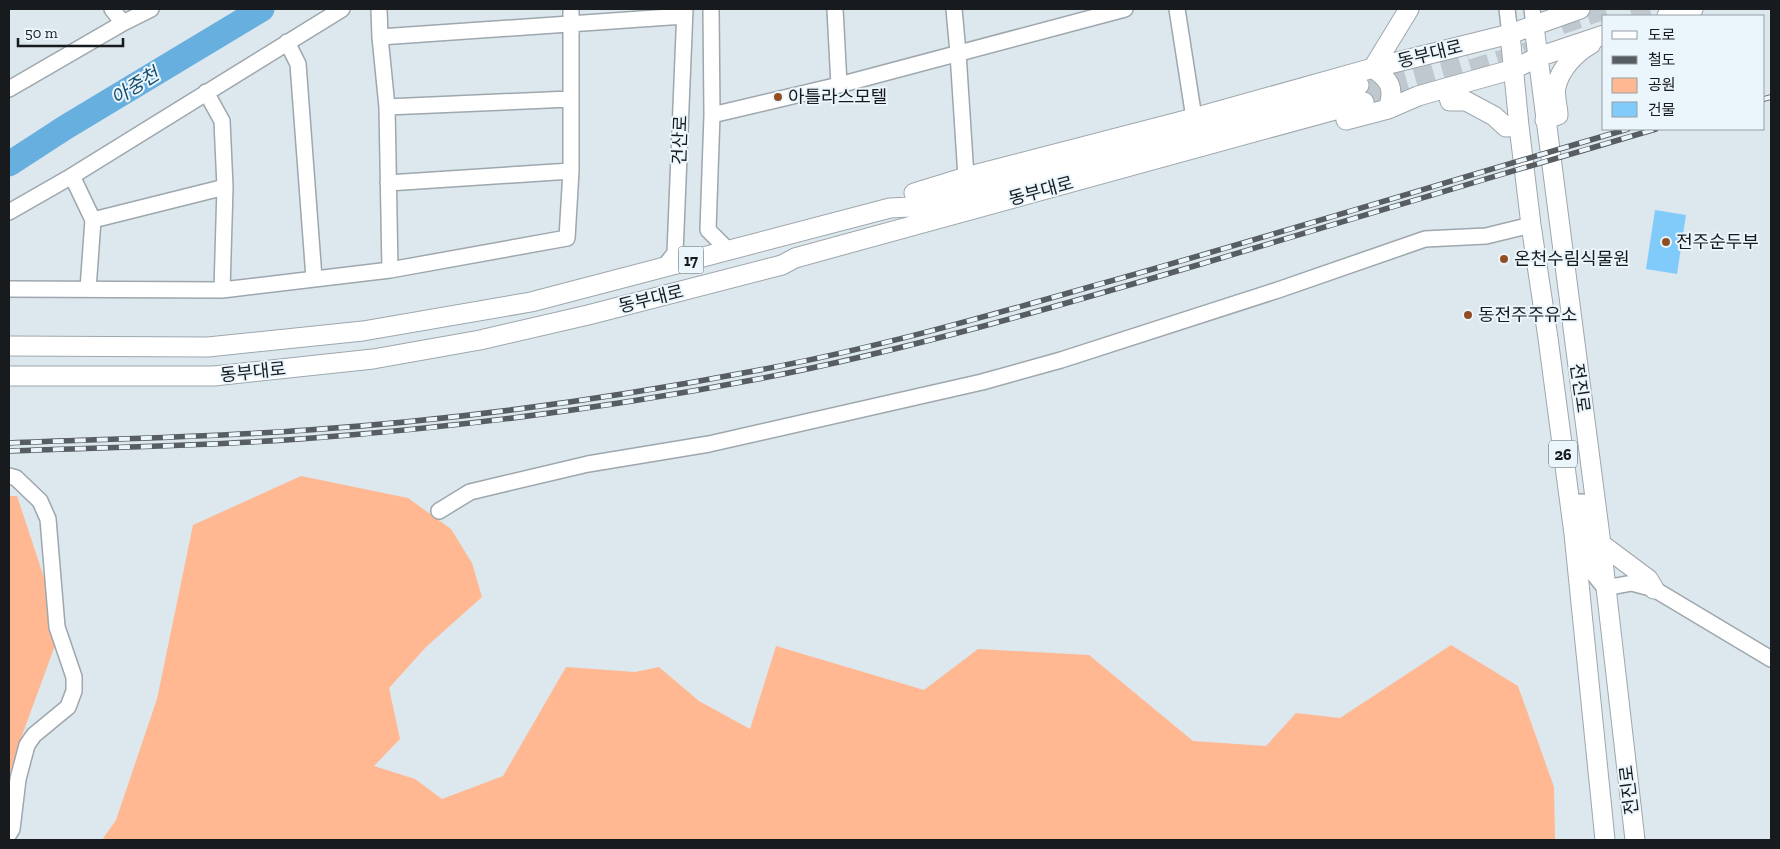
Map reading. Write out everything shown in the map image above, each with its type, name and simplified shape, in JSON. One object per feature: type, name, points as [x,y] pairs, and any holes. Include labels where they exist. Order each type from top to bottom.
[{"type":"main road","points":[[1388,109],[1391,98],[1390,85],[1384,75],[1373,68],[1409,9]]},
{"type":"main road","name":"동부대로","points":[[890,208],[906,195],[966,177],[1194,118],[1373,68],[1510,34],[1533,17],[1580,9]]},
{"type":"main road","points":[[1671,15],[1692,9]]},
{"type":"main road","name":"전진로","points":[[1533,17],[1601,544],[1635,840]]},
{"type":"main road","name":"전진로","points":[[1510,34],[1531,225],[1570,503],[1604,840]]},
{"type":"main road","points":[[782,265],[799,267],[1388,109],[1418,96],[1514,69],[1538,57],[1596,37]]},
{"type":"main road","points":[[1545,120],[1558,115],[1556,88],[1566,66],[1581,50],[1591,44],[1596,37]]},
{"type":"main road","points":[[1446,88],[1450,101],[1466,101],[1494,116],[1506,127],[1519,126]]},
{"type":"main road","name":"동부대로","points":[[9,346],[208,347],[363,331],[531,302],[890,208],[910,207],[1137,148],[1361,94],[795,258],[782,265],[588,316],[480,340],[373,359],[214,376],[9,376]]},
{"type":"main road","points":[[1601,544],[1648,579],[1654,589]]},
{"type":"street","points":[[112,9],[123,23]]},
{"type":"street","points":[[9,90],[123,23],[151,9]]},
{"type":"street","points":[[9,212],[72,176],[342,9]]},
{"type":"street","points":[[379,9],[380,37],[388,107],[390,270]]},
{"type":"street","name":"건산로","points":[[711,9],[712,115],[708,230],[728,250]]},
{"type":"street","points":[[835,9],[840,85]]},
{"type":"street","points":[[954,9],[966,177]]},
{"type":"street","points":[[712,115],[840,85],[1102,11],[1125,9]]},
{"type":"street","points":[[1177,9],[1194,118]]},
{"type":"street","points":[[1506,9],[1510,34]]},
{"type":"street","points":[[380,37],[571,16],[684,12]]},
{"type":"street","name":"건산로","points":[[664,267],[675,253],[684,12]]},
{"type":"street","points":[[9,289],[222,290],[390,270],[566,238],[571,171],[571,16]]},
{"type":"street","points":[[287,42],[298,64],[314,278]]},
{"type":"street","points":[[206,92],[222,121],[224,187],[222,290]]},
{"type":"street","points":[[388,107],[570,99]]},
{"type":"street","points":[[388,183],[571,171]]},
{"type":"street","points":[[72,176],[93,220],[88,289]]},
{"type":"street","points":[[93,220],[224,187]]},
{"type":"street","points":[[439,510],[470,492],[499,484],[588,464],[709,444],[982,382],[1060,360],[1278,290],[1425,239],[1486,236],[1531,225]]},
{"type":"street","points":[[9,476],[16,478],[40,501],[48,518],[57,627],[74,677],[74,691],[68,707],[34,735],[28,745],[18,779],[12,829],[9,834]]},
{"type":"street","points":[[1570,503],[1583,502],[1592,572],[1605,588],[1632,583],[1654,589],[1771,659]]},
{"type":"green space","points":[[301,476],[408,498],[451,529],[472,563],[482,597],[426,647],[389,688],[400,739],[374,766],[415,779],[442,799],[503,776],[566,667],[635,672],[659,667],[699,701],[750,729],[776,646],[924,690],[978,649],[1089,655],[1193,741],[1266,746],[1296,713],[1340,718],[1451,645],[1518,686],[1554,787],[1555,840],[102,840],[116,820],[157,699],[193,525]]},
{"type":"green space","points":[[9,496],[17,496],[61,629],[20,741],[9,777]]},
{"type":"building","name":"전주순두부","points":[[1655,210],[1686,215],[1677,274],[1646,269]]},
{"type":"waterway","name":"아중천","points":[[9,164],[66,127],[262,9]]},
{"type":"tunnel","points":[[1561,25],[1607,9]]},
{"type":"tunnel","points":[[1635,15],[1654,9]]},
{"type":"tunnel","points":[[1364,102],[1551,44]]},
{"type":"tunnel","points":[[1359,85],[1467,53]]},
{"type":"railway","points":[[1765,99],[1771,97]]},
{"type":"railway","points":[[9,443],[196,436],[364,426],[532,407],[643,391],[797,363],[924,333],[1009,310],[1227,248],[1625,130]]},
{"type":"railway","points":[[9,451],[237,443],[425,428],[592,407],[758,379],[870,355],[1036,312],[1653,130]]},
{"type":"place","name":"아틀라스모텔","points":[[778,97]]},
{"type":"place","name":"전주순두부","points":[[1666,242]]},
{"type":"place","name":"온천수림식물원","points":[[1504,259]]},
{"type":"place","name":"동전주주유소","points":[[1468,315]]}]
